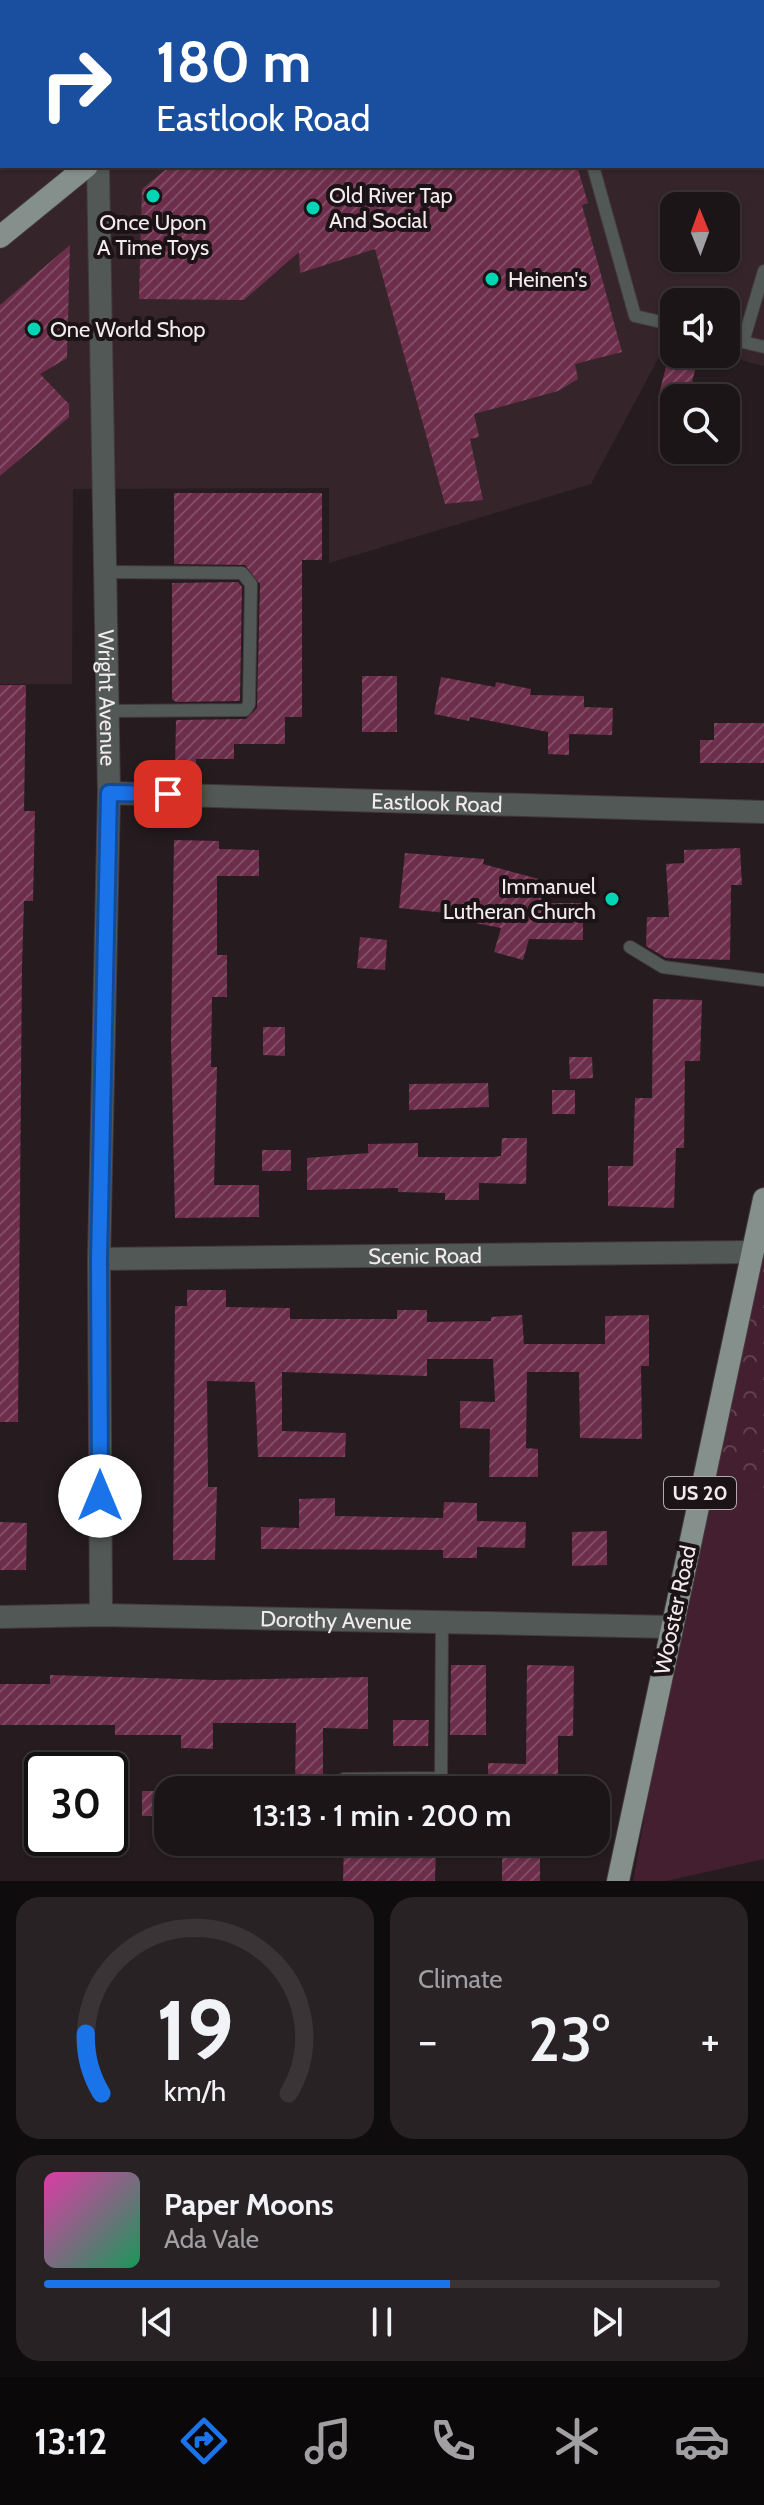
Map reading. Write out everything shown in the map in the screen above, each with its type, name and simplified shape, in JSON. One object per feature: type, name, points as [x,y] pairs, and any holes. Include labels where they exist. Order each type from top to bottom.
[{"type":"main road","points":[[0,237],[85,168]]},
{"type":"main road","name":"Wooster Road","points":[[618,1881],[764,1199]]},
{"type":"street","name":"Wright Avenue","points":[[98,168],[109,793],[99,1259],[101,1615]]},
{"type":"street","name":"Eastlook Road","points":[[109,793],[764,812]]},
{"type":"street","name":"Scenic Road","points":[[99,1259],[753,1252]]},
{"type":"street","name":"Dorothy Avenue","points":[[0,1617],[101,1615],[671,1627]]},
{"type":"lane","points":[[594,168],[635,316],[660,322]]},
{"type":"lane","points":[[743,342],[764,271]]},
{"type":"lane","points":[[740,341],[764,347]]},
{"type":"lane","points":[[105,572],[242,573],[251,584],[249,704],[245,710],[107,711]]},
{"type":"lane","points":[[630,947],[663,967],[764,980]]},
{"type":"lane","points":[[441,1776],[442,1622]]},
{"type":"shaded area","points":[[0,168],[764,168],[764,366],[740,360],[740,288],[660,288],[660,355],[591,484],[329,563],[329,488],[73,489],[72,684],[0,684]]},
{"type":"green space","points":[[764,1182],[764,1491],[705,1479]]},
{"type":"green space","points":[[705,1479],[764,1491],[764,1859],[666,1881],[633,1881]]},
{"type":"building","name":"Heinen's","points":[[168,168],[578,168],[588,203],[582,205],[622,352],[575,364],[578,379],[558,391],[474,414],[479,437],[470,439],[483,500],[445,504],[375,249],[300,273],[299,252],[244,300],[139,299],[142,189]]},
{"type":"building","name":"One World Shop","points":[[70,245],[67,358],[40,374],[69,404],[69,417],[0,476],[0,305]]},
{"type":"building","points":[[666,368],[696,368],[692,384],[662,384]]},
{"type":"building","points":[[174,493],[322,493],[322,560],[302,560],[302,717],[285,717],[285,744],[234,744],[234,759],[196,759],[196,769],[175,768],[176,720],[246,719],[257,708],[260,584],[245,565],[174,564]]},
{"type":"building","points":[[238,582],[242,587],[240,701],[176,702],[172,699],[172,583]]},
{"type":"building","points":[[362,676],[397,676],[397,732],[362,732]]},
{"type":"building","points":[[441,677],[495,687],[496,682],[531,689],[530,695],[584,696],[584,707],[613,708],[612,735],[569,734],[569,755],[548,754],[548,732],[470,717],[469,721],[434,714]]},
{"type":"building","points":[[0,685],[26,685],[24,811],[35,811],[33,901],[24,901],[22,966],[18,1422],[0,1422]]},
{"type":"building","points":[[714,723],[764,723],[764,763],[700,763],[700,740],[714,740]]},
{"type":"building","points":[[174,840],[219,841],[219,849],[259,850],[259,876],[217,876],[217,955],[227,955],[227,997],[212,997],[211,1067],[217,1067],[214,1185],[259,1185],[259,1217],[175,1218],[171,1041]]},
{"type":"building","points":[[740,848],[742,885],[731,885],[730,960],[666,958],[646,946],[647,917],[669,917],[666,864],[684,863],[684,850]]},
{"type":"building","points":[[405,853],[484,859],[483,864],[546,881],[540,903],[583,903],[583,940],[529,939],[523,960],[494,952],[501,928],[445,917],[446,913],[399,908]]},
{"type":"building","points":[[360,937],[387,940],[385,970],[357,968]]},
{"type":"building","points":[[653,999],[702,1000],[700,1061],[685,1061],[684,1148],[676,1148],[674,1208],[608,1206],[608,1166],[633,1166],[635,1098],[652,1098]]},
{"type":"building","points":[[263,1027],[285,1027],[285,1056],[263,1055]]},
{"type":"building","points":[[569,1057],[592,1057],[593,1078],[570,1079]]},
{"type":"building","points":[[488,1083],[489,1107],[409,1110],[409,1084]]},
{"type":"building","points":[[552,1090],[575,1090],[575,1114],[552,1114]]},
{"type":"building","points":[[502,1138],[527,1138],[526,1184],[479,1183],[479,1200],[445,1200],[445,1193],[398,1192],[398,1188],[307,1190],[307,1158],[368,1153],[368,1144],[418,1143],[418,1157],[494,1157],[501,1156]]},
{"type":"building","points":[[262,1150],[291,1150],[291,1171],[262,1171]]},
{"type":"building","points":[[187,1290],[226,1290],[226,1307],[290,1308],[290,1319],[397,1319],[397,1310],[427,1310],[427,1322],[491,1321],[491,1317],[522,1315],[524,1344],[605,1344],[605,1316],[649,1315],[649,1366],[641,1366],[642,1439],[580,1438],[579,1372],[527,1372],[526,1448],[538,1449],[538,1477],[489,1477],[490,1429],[460,1428],[460,1401],[495,1402],[493,1359],[427,1359],[427,1376],[282,1372],[282,1431],[346,1433],[345,1457],[258,1457],[255,1382],[207,1381],[208,1487],[217,1487],[215,1560],[173,1560],[175,1306],[187,1306]]},
{"type":"building","points":[[335,1498],[335,1516],[443,1518],[444,1502],[477,1503],[477,1521],[526,1522],[525,1548],[477,1547],[477,1558],[443,1558],[443,1550],[261,1549],[261,1527],[299,1528],[299,1499]]},
{"type":"building","points":[[0,1522],[27,1523],[26,1570],[0,1570]]},
{"type":"building","points":[[607,1531],[607,1565],[572,1566],[572,1532]]},
{"type":"building","points":[[451,1665],[486,1665],[486,1735],[450,1735]]},
{"type":"building","points":[[527,1665],[574,1666],[573,1736],[558,1736],[558,1776],[488,1776],[488,1763],[526,1764]]},
{"type":"building","points":[[50,1675],[214,1680],[368,1677],[368,1729],[323,1728],[323,1776],[295,1776],[296,1723],[213,1723],[213,1749],[181,1748],[181,1735],[115,1735],[115,1725],[0,1725],[0,1684],[50,1684]]},
{"type":"building","points":[[393,1720],[429,1720],[428,1746],[393,1746]]},
{"type":"building","points":[[142,1791],[154,1791],[154,1816],[142,1816]]},
{"type":"building","points":[[344,1856],[436,1856],[435,1881],[343,1881]]},
{"type":"building","points":[[502,1856],[540,1856],[540,1881],[502,1881]]},
{"type":"place","name":"Once Upon A Time Toys","points":[[153,196]]},
{"type":"place","name":"Old River Tap And Social","points":[[313,208]]},
{"type":"place","name":"Heinen's","points":[[492,279]]},
{"type":"place","name":"One World Shop","points":[[34,329]]},
{"type":"place","name":"Immanuel Lutheran Church","points":[[612,899]]},
{"type":"route","points":[[100,1496],[99,1259],[109,793],[168,794]]}]
